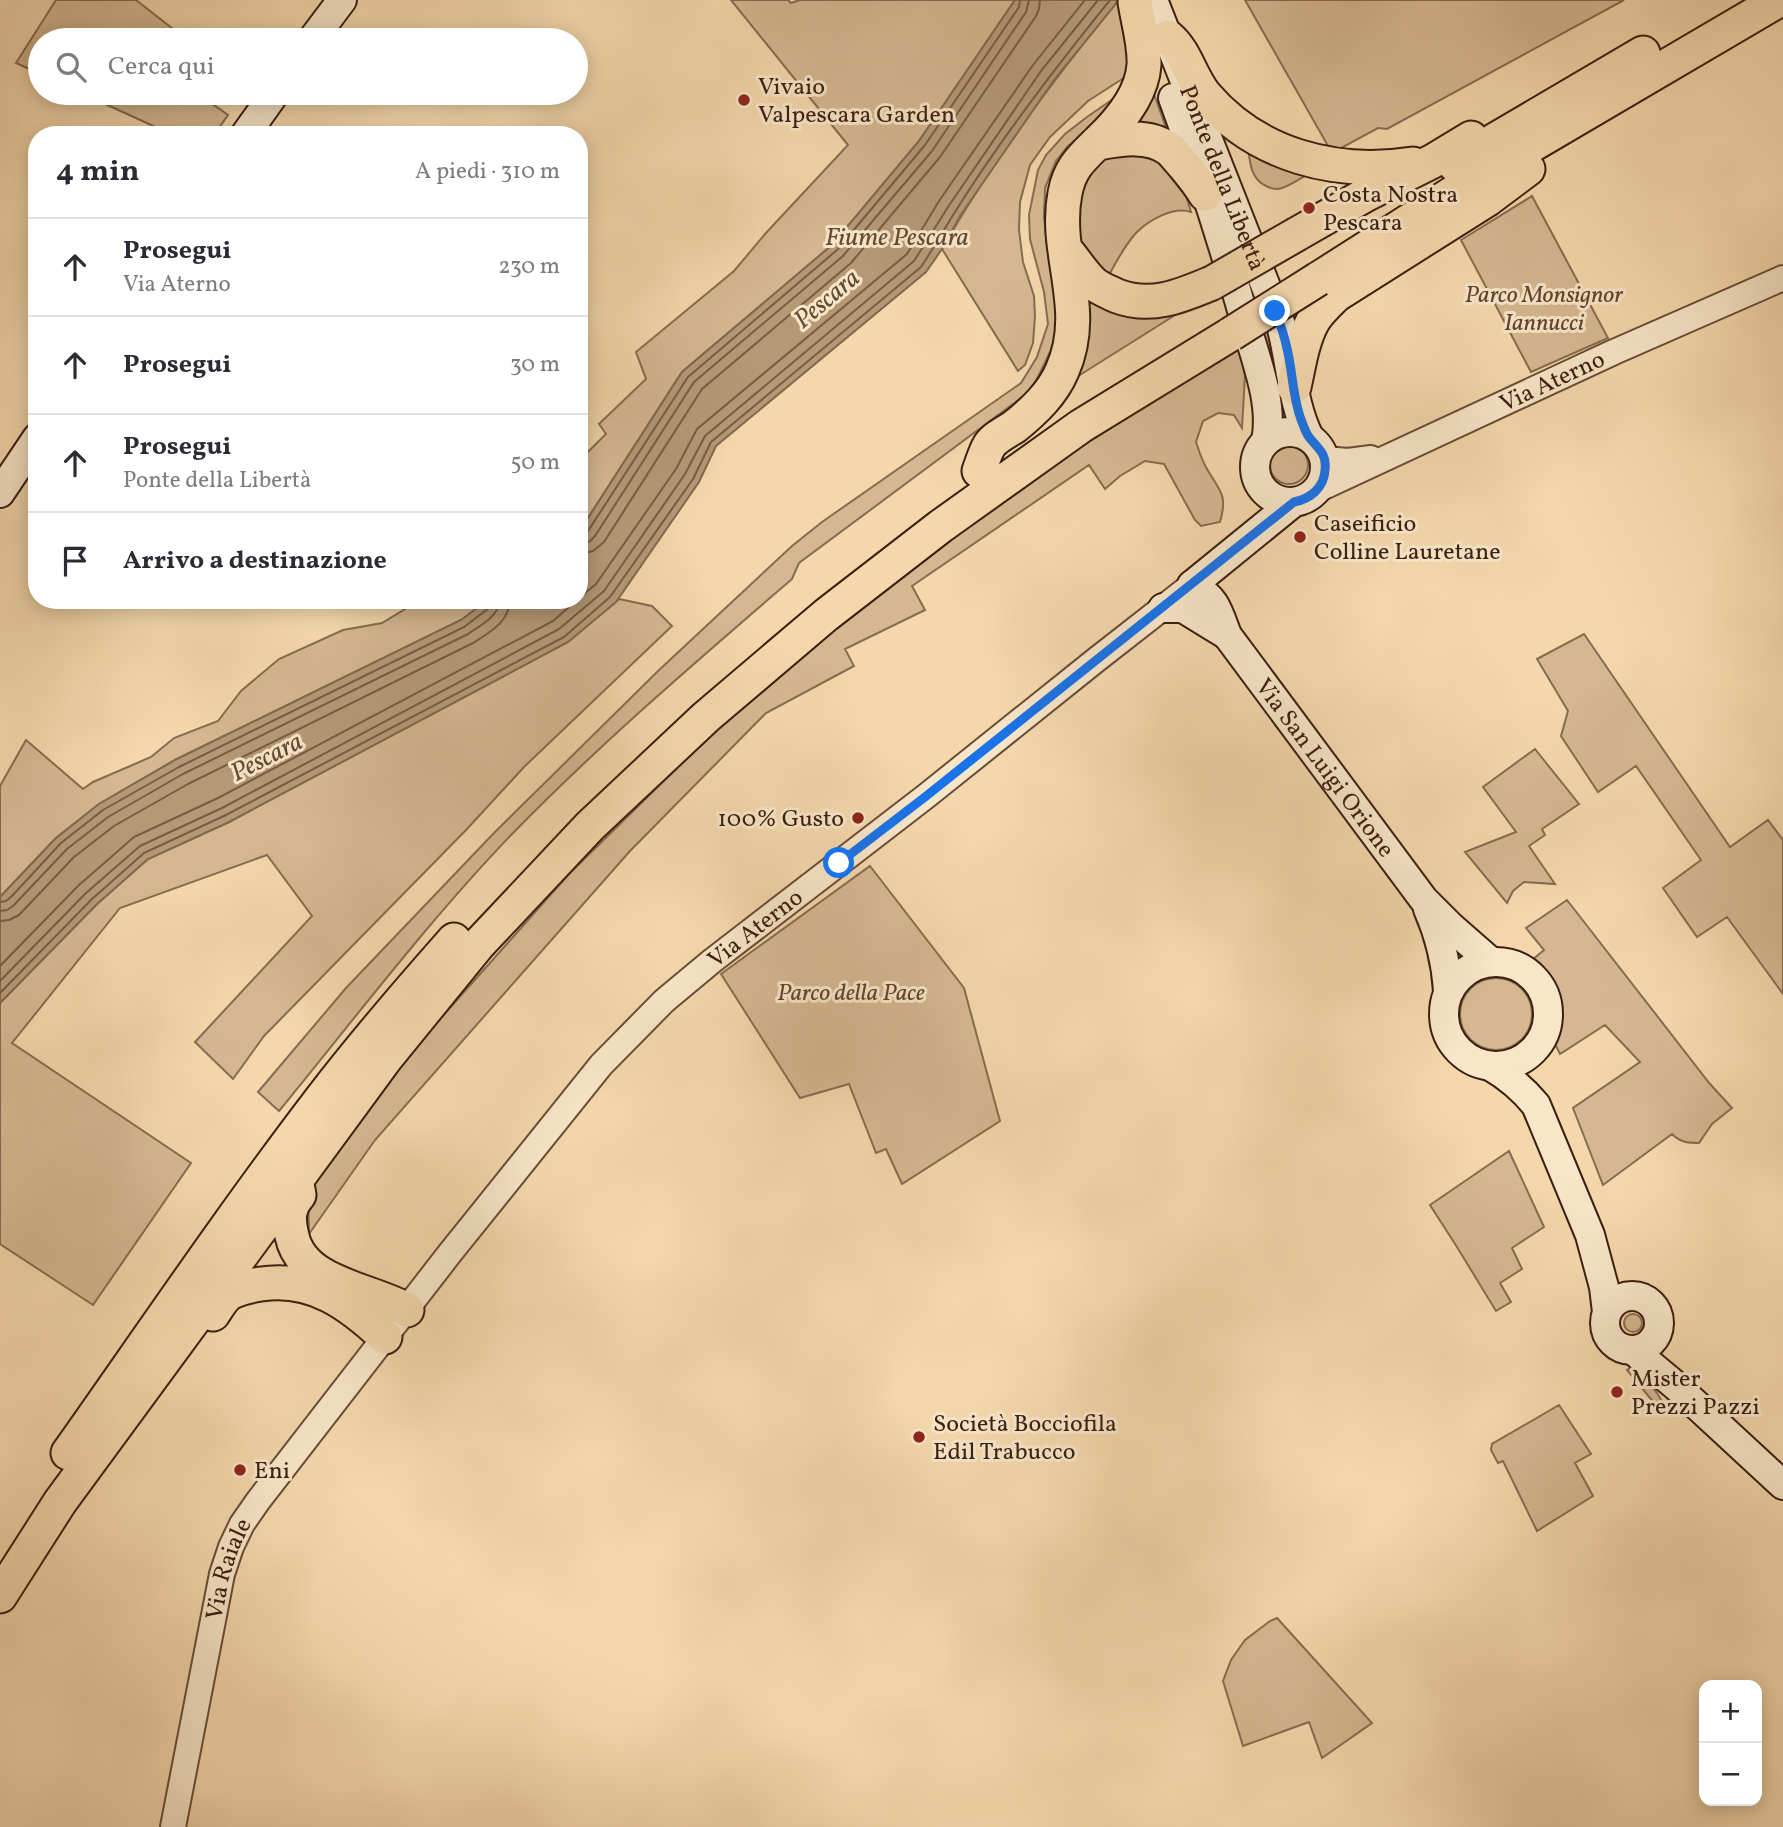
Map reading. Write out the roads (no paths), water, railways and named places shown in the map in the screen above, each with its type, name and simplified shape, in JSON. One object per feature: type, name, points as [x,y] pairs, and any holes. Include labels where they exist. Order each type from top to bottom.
[{"type":"highway","points":[[0,1557],[48,1482],[229,1224],[322,1098],[390,1013],[568,818],[689,704],[814,597],[902,527],[1063,411],[1495,139],[1734,0]]},
{"type":"highway","points":[[0,1596],[60,1502],[386,1058],[478,945],[590,826],[706,717],[826,615],[941,526],[1081,426],[1222,310],[1308,258],[1486,172],[1779,0]]},
{"type":"highway","points":[[1140,1],[1143,70],[1168,73],[1204,93],[1238,127],[1264,144],[1328,163],[1382,168],[1433,161]]},
{"type":"highway","points":[[979,471],[990,444],[1033,411],[1049,393],[1063,370],[1072,336],[1071,285],[1063,218],[1065,192],[1080,158],[1098,143],[1132,102],[1168,73],[1181,50],[1168,37]]},
{"type":"highway","points":[[1308,258],[1367,194],[1433,161],[1547,93],[1579,90]]},
{"type":"highway","points":[[1294,387],[1310,328],[1320,310],[1336,295],[1488,199],[1548,153],[1601,119],[1614,97]]},
{"type":"highway","points":[[1098,143],[1126,139],[1144,140],[1169,149],[1197,180],[1205,194]]},
{"type":"highway","points":[[1065,249],[1082,271],[1106,291],[1126,299],[1140,302],[1159,301],[1182,296],[1222,310]]},
{"type":"highway","points":[[296,1179],[299,1195],[290,1209],[291,1230],[293,1243],[302,1257],[311,1267],[337,1282],[407,1310]]},
{"type":"highway","points":[[195,1320],[212,1316],[226,1296],[237,1289],[270,1282],[293,1282],[343,1302],[362,1315],[385,1337]]},
{"type":"main road","points":[[321,28],[342,0]]},
{"type":"main road","points":[[1140,1],[1168,37]]},
{"type":"main road","name":"Ponte della Libertà","points":[[1168,73],[1255,354],[1269,416],[1266,441]]},
{"type":"main road","name":"Ponte della Libertà","points":[[1168,73],[1281,325],[1299,413],[1317,448]]},
{"type":"main road","points":[[251,126],[266,105]]},
{"type":"main road","points":[[1298,433],[1317,448],[1325,473],[1322,482],[1305,496],[1279,501],[1266,494],[1257,482],[1254,471],[1259,449],[1275,435],[1298,433]]},
{"type":"main road","points":[[0,493],[28,451]]},
{"type":"main road","name":"Via Aterno","points":[[1229,555],[1251,529],[1258,504],[1257,482]]},
{"type":"main road","name":"Via Aterno","points":[[1192,586],[1305,496]]},
{"type":"main road","points":[[1220,624],[1229,555]]},
{"type":"main road","name":"Via San Luigi Orione","points":[[1192,586],[1193,604],[1220,624],[1424,900],[1490,961]]},
{"type":"main road","name":"Via San Luigi Orione","points":[[1163,608],[1184,608],[1220,624]]},
{"type":"main road","name":"Via San Luigi Orione","points":[[1424,900],[1440,939],[1446,963],[1448,991]]},
{"type":"main road","points":[[1490,1066],[1507,1065],[1523,1059],[1536,1048],[1545,1034],[1549,1017],[1541,986],[1530,973],[1503,961],[1490,961],[1473,966],[1459,976],[1448,991],[1444,1023],[1449,1037],[1457,1050],[1467,1057],[1509,1077],[1536,1105],[1590,1235],[1604,1287],[1606,1328],[1609,1336],[1619,1347],[1644,1344],[1659,1330],[1657,1312],[1612,1265],[1590,1235]]},
{"type":"main road","points":[[1536,1048],[1536,1105]]},
{"type":"main road","points":[[1607,1312],[1617,1300],[1639,1296]]},
{"type":"main road","points":[[1644,1344],[1676,1386],[1783,1485]]},
{"type":"street","name":"Via Aterno","points":[[1305,496],[1614,352],[1783,278]]},
{"type":"street","name":"Via Aterno","points":[[1317,448],[1348,461],[1399,452]]},
{"type":"street","name":"Via Aterno","points":[[450,1253],[601,1065],[664,1001],[1192,586]]},
{"type":"street","name":"Via Raiale","points":[[173,1827],[216,1600],[231,1547],[242,1524],[450,1253]]},
{"type":"water","name":"Fiume Pescara","points":[[1015,0],[1119,0],[1054,80],[960,216],[926,272],[716,446],[699,482],[616,602],[568,642],[229,822],[148,859],[97,904],[0,1003],[0,897],[56,838],[99,804],[175,760],[461,620],[476,609],[588,609],[588,518],[682,372],[832,245],[919,141]]},
{"type":"place","name":"Vivaio Valpescara Garden","points":[[744,100]]},
{"type":"place","name":"Costa Nostra Pescara","points":[[1309,208]]},
{"type":"place","name":"Caseificio Colline Lauretane","points":[[1300,537]]},
{"type":"place","name":"100% Gusto","points":[[858,818]]},
{"type":"place","name":"Mister Prezzi Pazzi","points":[[1617,1392]]},
{"type":"place","name":"Società Bocciofila Edil Trabucco","points":[[919,1437]]},
{"type":"place","name":"Eni","points":[[240,1470]]},
{"type":"park label","name":"Parco Monsignor Iannucci","points":[[1544,308]]},
{"type":"park label","name":"Parco della Pace","points":[[851,992]]},
{"type":"water label","name":"Pescara","points":[[826,298]]},
{"type":"water label","name":"Pescara","points":[[266,756]]}]
